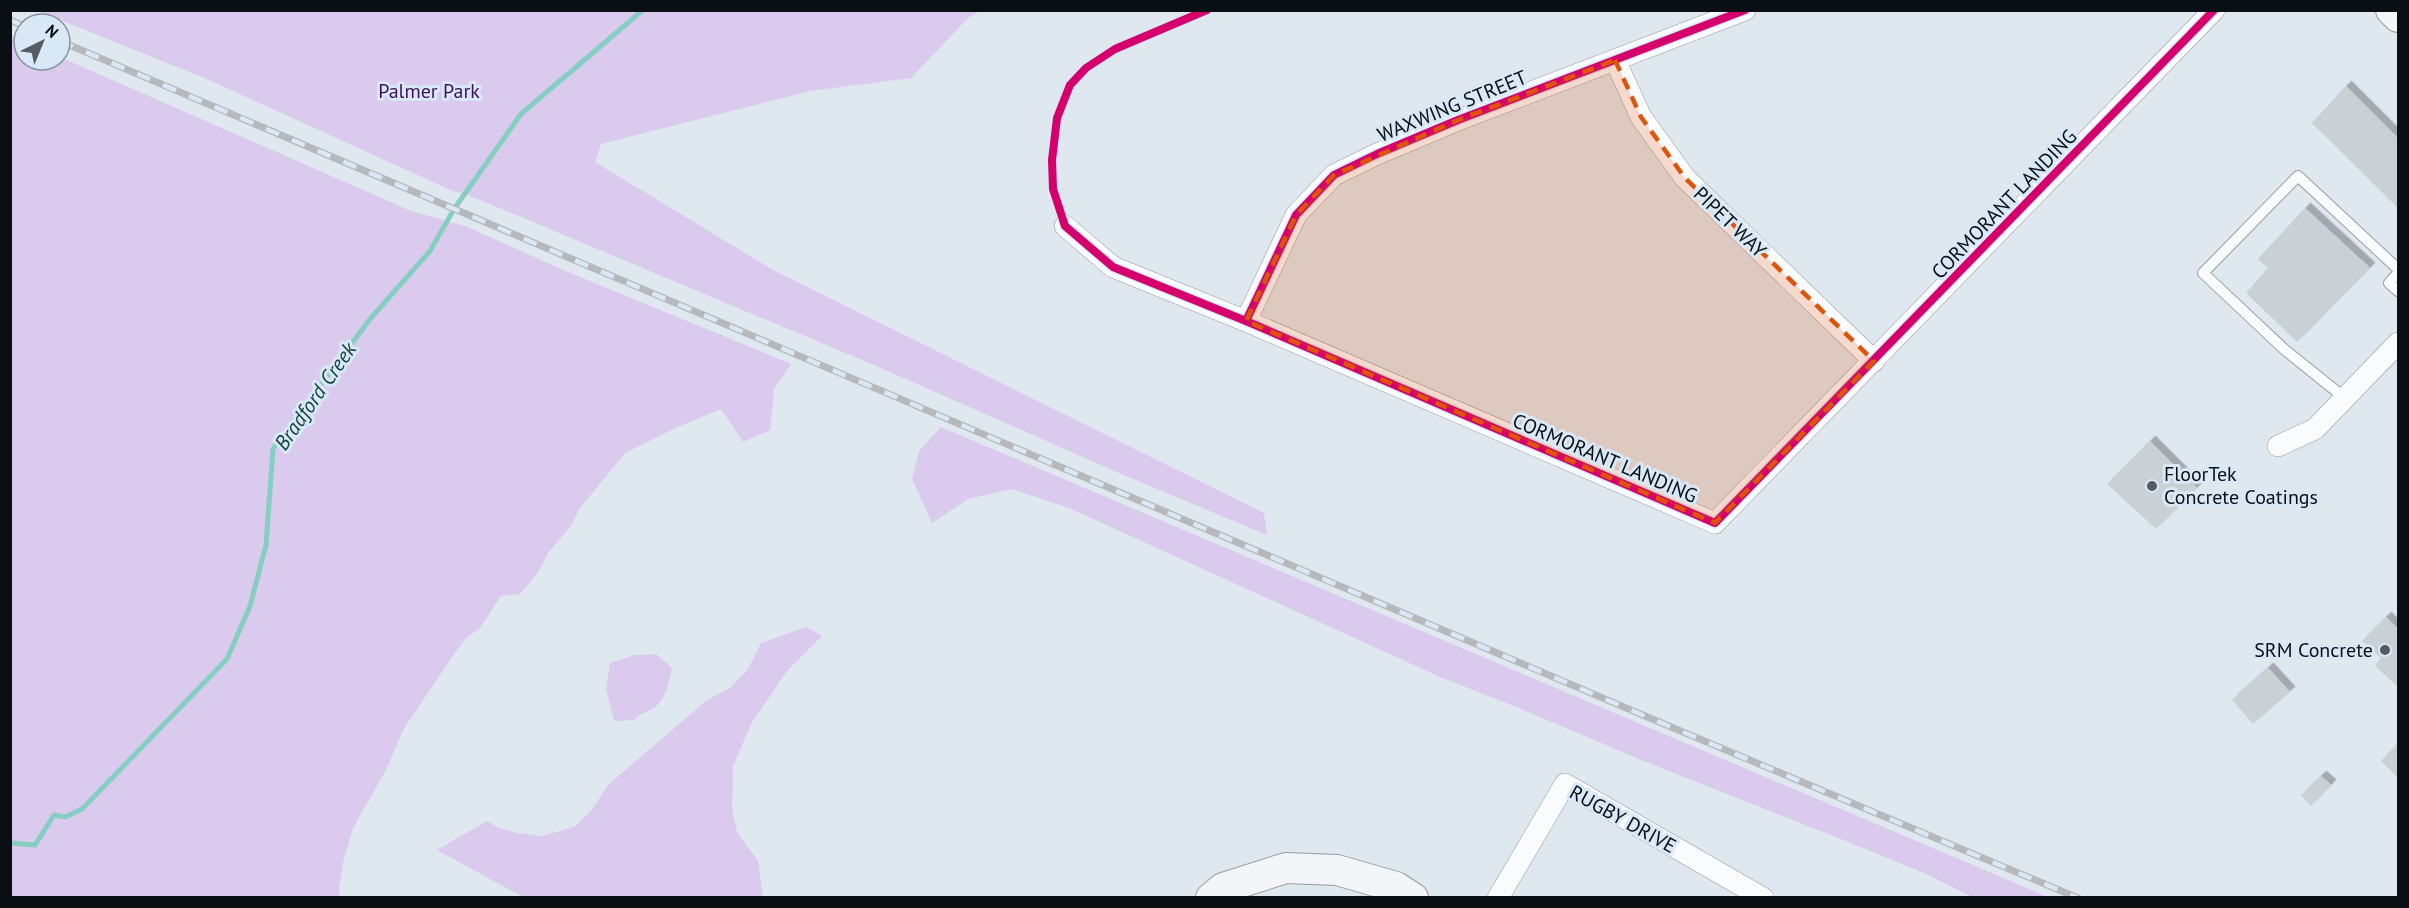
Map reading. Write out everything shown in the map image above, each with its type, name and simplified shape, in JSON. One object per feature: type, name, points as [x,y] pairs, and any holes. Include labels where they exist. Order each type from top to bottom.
[{"type":"street","name":"WAXWING STREET","points":[[1246,321],[1296,215],[1334,175],[1458,120],[1745,10]]},
{"type":"street","name":"CORMORANT LANDING","points":[[1065,226],[1113,267],[1246,321],[1715,524],[2214,10]]},
{"type":"street","points":[[2391,10],[2398,17]]},
{"type":"street","name":"PIPET WAY","points":[[1615,60],[1641,117],[1685,178],[1874,361]]},
{"type":"street","points":[[2278,446],[2315,429],[2398,344]]},
{"type":"street","name":"RUGBY DRIVE","points":[[1498,897],[1565,784],[1763,897]]},
{"type":"street","points":[[1211,897],[1223,888],[1286,868],[1337,870],[1396,887],[1413,897]]},
{"type":"lane","points":[[2346,399],[2285,350],[2203,273],[2298,176],[2398,271],[2389,283],[2398,291]]},
{"type":"highlighted area","points":[[1615,60],[1641,117],[1685,178],[1874,361],[1715,523],[1246,321],[1296,215],[1334,175],[1458,120]]},
{"type":"green space","name":"Palmer Park","points":[[38,11],[980,11],[968,18],[911,78],[810,91],[601,144],[595,162],[773,270],[1264,513],[1267,535],[1119,473],[874,365],[478,199],[446,188],[209,80],[72,25],[72,12]]},
{"type":"green space","points":[[11,36],[12,72],[72,72],[72,62],[411,211],[465,226],[568,272],[791,364],[774,389],[770,430],[743,442],[721,409],[625,453],[580,508],[570,527],[548,553],[539,571],[520,594],[501,596],[480,628],[466,638],[452,657],[403,730],[386,770],[353,828],[343,863],[340,897],[11,897]]},
{"type":"green space","points":[[941,427],[2048,897],[1972,897],[1926,874],[1440,677],[1069,508],[1012,489],[968,499],[932,523],[912,479],[919,451]]},
{"type":"green space","points":[[806,627],[822,636],[788,670],[752,722],[733,766],[732,809],[737,832],[758,861],[763,897],[523,897],[437,850],[487,821],[499,828],[517,833],[542,836],[574,827],[591,811],[608,785],[707,700],[730,688],[748,669],[761,643]]},
{"type":"green space","points":[[656,654],[672,668],[661,700],[654,708],[634,720],[614,721],[606,689],[610,663],[635,655]]},
{"type":"building","points":[[2346,86],[2398,138],[2398,208],[2312,123]]},
{"type":"building","points":[[2305,208],[2370,268],[2297,342],[2246,293],[2268,268],[2258,259]]},
{"type":"building","name":"FloorTek Concrete Coatings","points":[[2150,441],[2197,488],[2156,529],[2107,484]]},
{"type":"building","name":"SRM Concrete","points":[[2386,617],[2398,629],[2398,687],[2375,666],[2381,658],[2362,641]]},
{"type":"building","points":[[2268,668],[2290,692],[2253,724],[2232,700]]},
{"type":"building","points":[[2398,743],[2398,778],[2381,761]]},
{"type":"building","points":[[2321,776],[2331,785],[2311,806],[2301,795]]},
{"type":"waterway","name":"Bradford Creek","points":[[10,843],[35,845],[54,815],[65,817],[82,809],[227,659],[250,606],[266,545],[273,449],[370,319],[430,251],[454,209],[521,114],[643,10]]},
{"type":"railway","points":[[72,46],[2078,898]]},
{"type":"cycle path","points":[[1207,10],[1115,49],[1086,68],[1070,85],[1057,118],[1052,160],[1053,189],[1065,226],[1113,267],[1246,321],[1715,523],[2214,10]]},
{"type":"cycle path","points":[[1246,321],[1296,215],[1334,175],[1458,120],[1745,10]]},
{"type":"place","name":"FloorTek Concrete Coatings","points":[[2152,486]]},
{"type":"place","name":"SRM Concrete","points":[[2385,650]]}]
